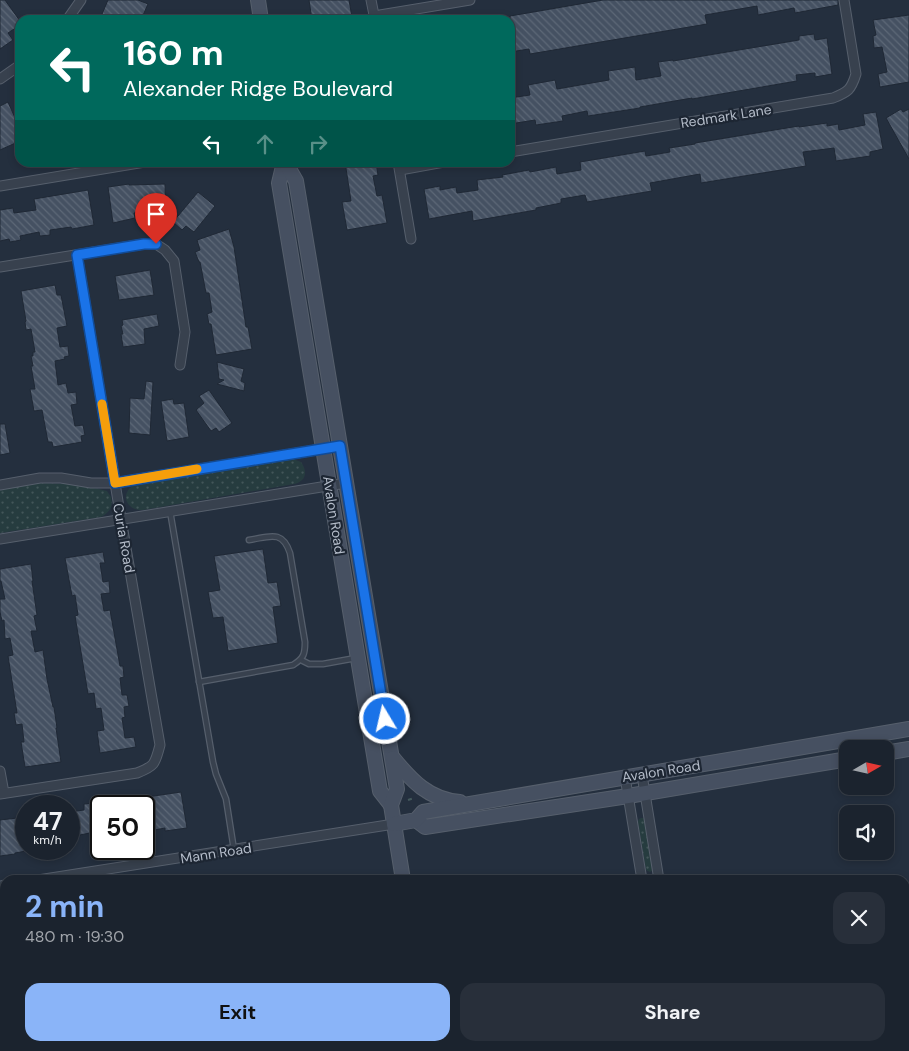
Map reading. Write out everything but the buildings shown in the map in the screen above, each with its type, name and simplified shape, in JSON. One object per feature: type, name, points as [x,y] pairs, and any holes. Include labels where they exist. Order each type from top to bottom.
[{"type":"main road","points":[[258,0],[260,15]]},
{"type":"main road","name":"Avalon Road","points":[[283,167],[279,183],[380,791],[392,804]]},
{"type":"main road","name":"Avalon Road","points":[[287,167],[296,181],[392,757],[397,789],[392,804],[394,824],[416,820],[423,812],[909,729]]},
{"type":"main road","points":[[894,750],[909,748]]},
{"type":"main road","points":[[392,757],[413,781],[429,793],[449,801],[473,803]]},
{"type":"main road","name":"Avalon Road","points":[[416,820],[425,828],[839,761]]},
{"type":"main road","points":[[394,824],[402,875]]},
{"type":"street","points":[[70,15],[81,0]]},
{"type":"street","points":[[371,0],[374,15]]},
{"type":"street","points":[[390,15],[470,0]]},
{"type":"street","name":"Redmark Lane","points":[[515,151],[833,98],[845,93],[853,84],[856,74],[844,0]]},
{"type":"street","points":[[0,79],[15,68]]},
{"type":"street","points":[[0,186],[115,167]]},
{"type":"street","points":[[399,167],[411,239]]},
{"type":"street","points":[[0,268],[144,244],[156,244],[165,250],[174,261],[185,332],[180,366]]},
{"type":"street","name":"Curia Road","points":[[2,794],[137,773],[149,768],[156,760],[160,745],[77,255]]},
{"type":"street","points":[[0,485],[40,478],[61,478],[92,484],[115,483],[340,446]]},
{"type":"street","points":[[0,539],[346,482]]},
{"type":"street","points":[[0,771],[2,794]]},
{"type":"street","points":[[642,775],[658,875]]},
{"type":"street","points":[[625,777],[641,875]]},
{"type":"street","name":"Mann Road","points":[[101,875],[234,850],[394,824]]},
{"type":"lane","points":[[170,511],[213,762],[226,799],[234,850]]},
{"type":"lane","points":[[199,682],[293,665],[301,660],[305,652],[305,642],[287,543],[282,538],[276,536],[249,540]]},
{"type":"lane","points":[[301,660],[309,664],[323,664],[358,657]]},
{"type":"path","points":[[408,800],[416,798]]},
{"type":"green space","points":[[293,459],[301,462],[305,469],[305,476],[301,481],[294,484],[143,510],[132,507],[126,500],[127,492],[136,484]]},
{"type":"green space","points":[[38,483],[67,484],[107,491],[111,497],[112,504],[109,511],[101,517],[0,533],[0,490]]},
{"type":"green space","points":[[641,818],[644,818],[645,821],[653,870],[650,872],[646,870],[638,822]]},
{"type":"slow traffic","points":[[102,404],[115,483],[197,469]]},
{"type":"route","points":[[156,244],[144,244],[77,255],[115,483],[340,446],[385,719]]}]
